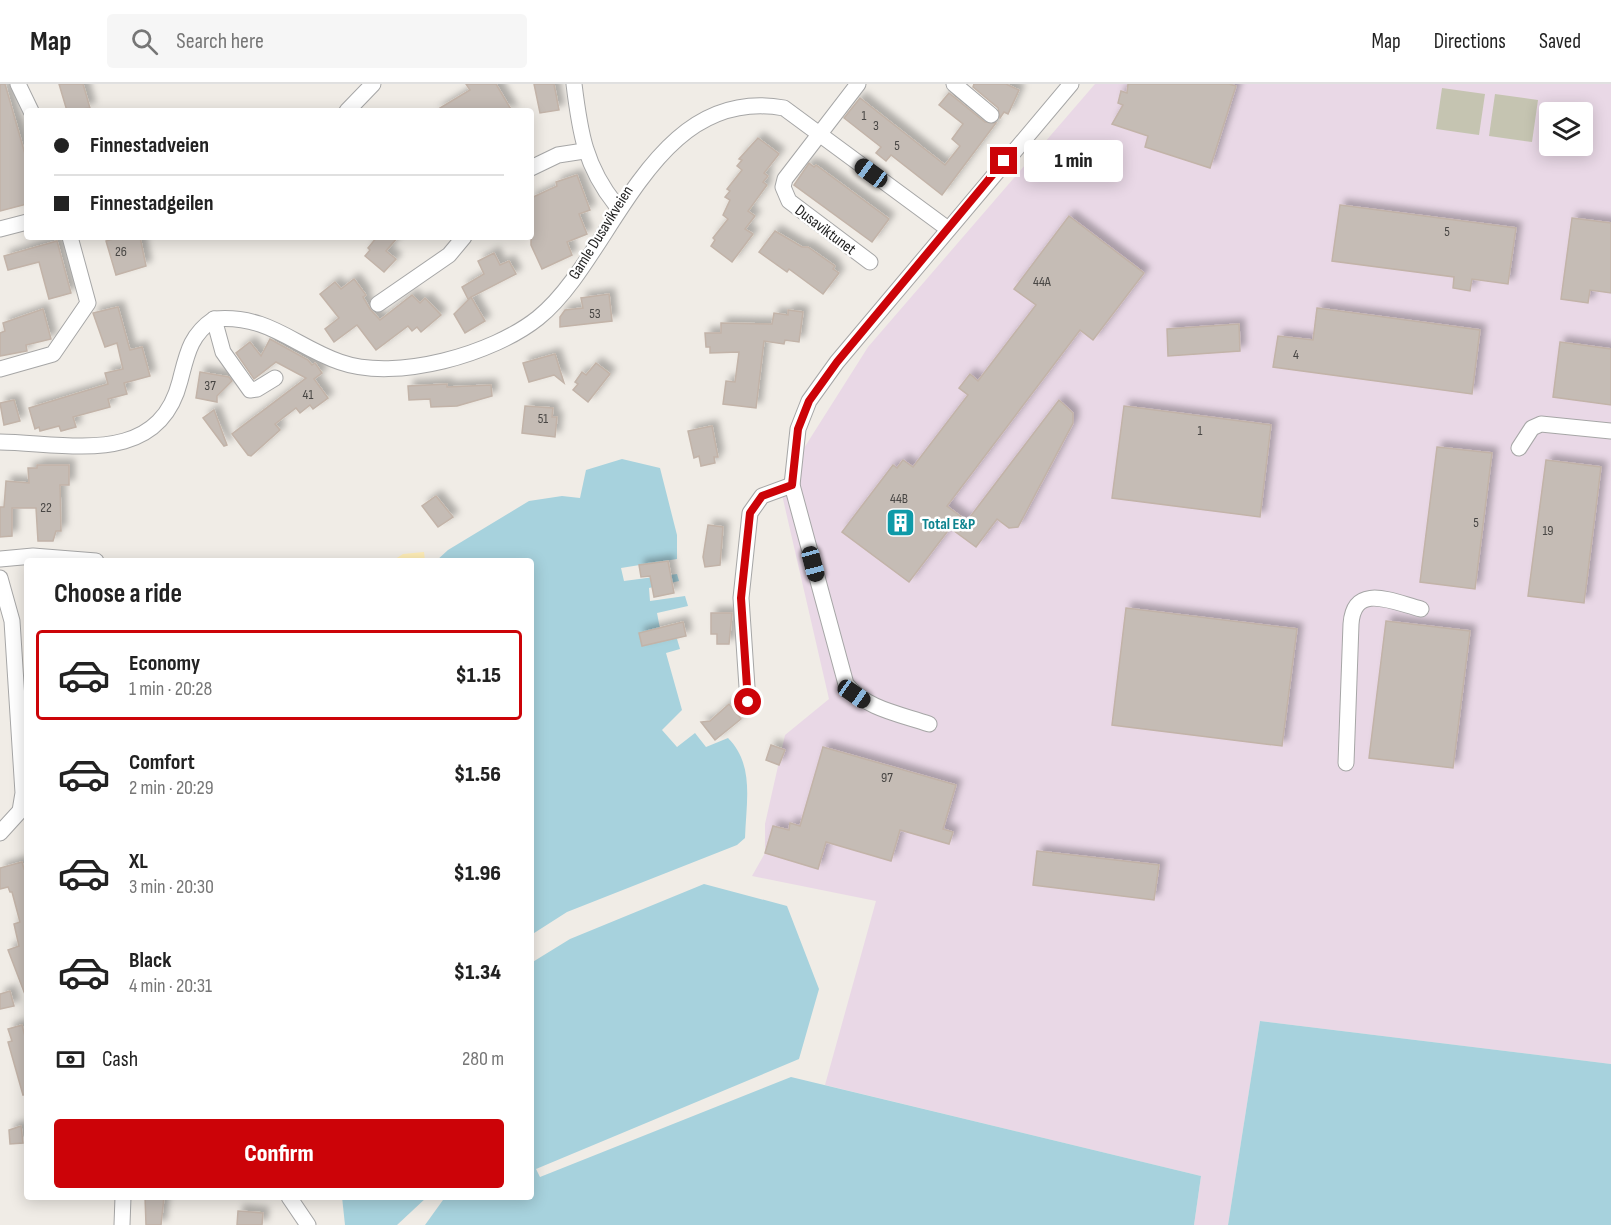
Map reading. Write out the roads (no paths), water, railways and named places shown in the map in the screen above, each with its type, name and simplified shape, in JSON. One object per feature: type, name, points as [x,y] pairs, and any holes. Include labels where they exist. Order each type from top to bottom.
[{"type":"street","points":[[18,84],[30,108]]},
{"type":"street","points":[[350,108],[372,84]]},
{"type":"street","points":[[574,84],[584,151],[601,186],[616,206]]},
{"type":"street","name":"Dusaviktunet","points":[[858,84],[783,183],[785,194],[805,213],[870,262]]},
{"type":"street","points":[[954,84],[990,115]]},
{"type":"street","points":[[929,724],[868,704],[854,694],[846,684],[792,485],[798,429],[809,401],[837,362],[1071,84]]},
{"type":"street","name":"Gamle Dusavikveien","points":[[214,319],[241,318],[263,323],[322,354],[356,366],[395,368],[443,360],[482,348],[539,317],[559,297],[642,167],[674,128],[686,117],[727,100],[753,98],[766,100],[784,108],[948,229]]},
{"type":"street","points":[[534,167],[558,155],[584,151]]},
{"type":"street","points":[[0,229],[24,223]]},
{"type":"street","points":[[0,369],[52,354],[88,303],[71,240]]},
{"type":"street","points":[[378,304],[449,255],[462,240]]},
{"type":"street","points":[[0,442],[111,445],[141,436],[150,430],[167,411],[177,391],[186,353],[192,340],[214,319],[223,352],[250,390],[257,389],[275,378]]},
{"type":"street","points":[[1519,448],[1532,428],[1541,424],[1607,431]]},
{"type":"street","points":[[748,702],[741,598],[750,513],[762,496],[792,485]]},
{"type":"street","points":[[0,559],[50,556],[68,558]]},
{"type":"street","points":[[0,578],[9,606],[13,631],[23,786],[23,816],[0,833]]},
{"type":"street","points":[[1346,763],[1351,624],[1354,607],[1360,600],[1370,597],[1421,609]]},
{"type":"street","points":[[122,1225],[123,1200]]},
{"type":"street","points":[[291,1200],[308,1225]]},
{"type":"water","points":[[622,459],[660,468],[677,535],[677,559],[621,568],[624,581],[677,574],[679,581],[649,588],[650,601],[685,596],[688,606],[657,613],[662,639],[677,639],[680,649],[666,653],[682,710],[662,730],[677,747],[695,733],[706,747],[728,738],[737,749],[746,772],[745,838],[737,845],[567,912],[534,933],[534,558],[439,558],[448,550],[529,501],[562,496],[580,498],[586,470]]},
{"type":"water","points":[[704,884],[787,906],[819,989],[799,1059],[536,1169],[540,1177],[791,1077],[1201,1176],[1194,1225],[425,1225],[443,1200],[534,1200],[534,961],[570,939]]},
{"type":"water","points":[[1260,1021],[1611,1064],[1611,1225],[1228,1225]]},
{"type":"water","points":[[342,1200],[424,1200],[397,1225],[345,1225]]},
{"type":"place","name":"Total E&P","points":[[901,523]]}]
